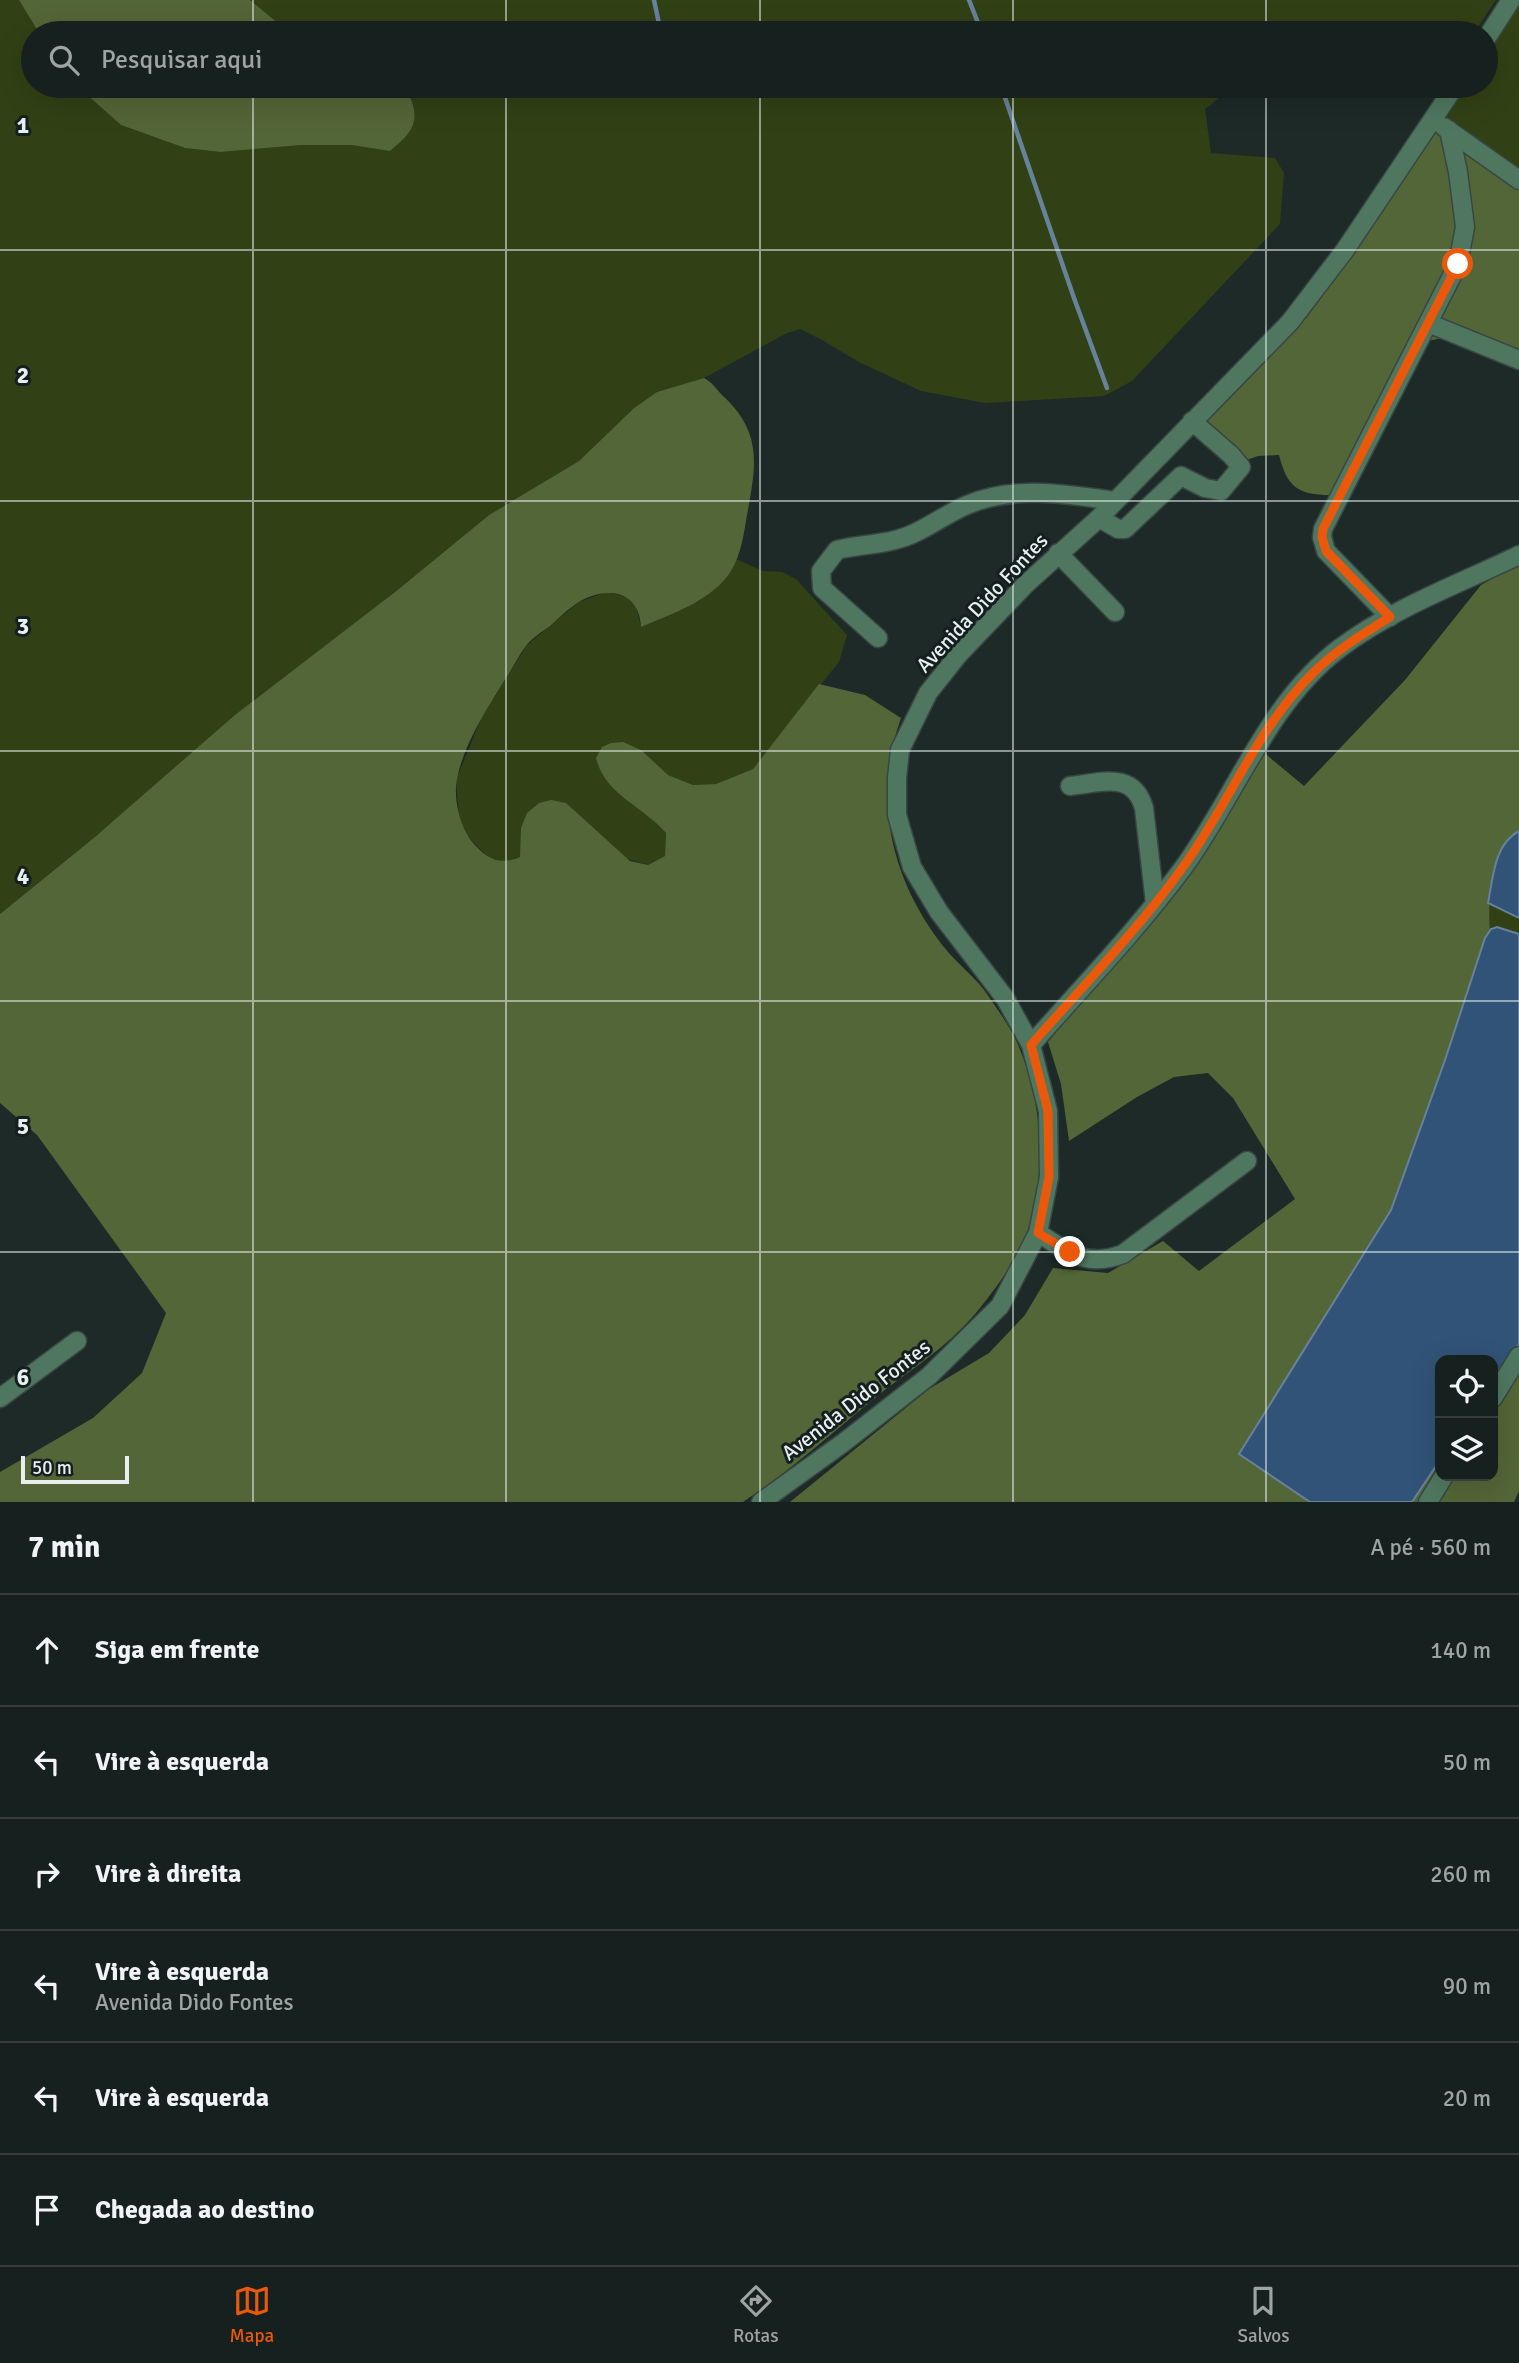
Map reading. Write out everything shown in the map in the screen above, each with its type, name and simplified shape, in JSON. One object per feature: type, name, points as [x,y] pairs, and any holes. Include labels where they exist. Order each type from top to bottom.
[{"type":"street","points":[[1498,21],[1511,0]]},
{"type":"street","name":"Avenida Dido Fontes","points":[[761,1502],[929,1376],[1000,1306],[1038,1233],[1049,1177],[1048,1111],[1031,1045],[1005,998],[939,912],[912,867],[897,814],[900,750],[928,694],[959,654],[1058,553],[1099,518],[1290,322],[1345,250],[1447,98]]},
{"type":"street","points":[[1433,119],[1519,180]]},
{"type":"street","points":[[1390,617],[1326,551],[1322,537],[1323,529],[1458,264],[1465,226],[1449,130]]},
{"type":"street","points":[[1428,323],[1519,360]]},
{"type":"street","points":[[1099,518],[1118,529],[1125,529],[1181,476],[1205,488],[1221,491],[1241,467],[1192,421]]},
{"type":"street","points":[[878,638],[822,588],[821,571],[837,550],[895,540],[968,504],[1011,494],[1062,493],[1115,501]]},
{"type":"street","points":[[1058,553],[1115,612]]},
{"type":"street","points":[[1031,1045],[1184,867],[1275,719],[1311,674],[1339,649],[1390,617],[1519,555]]},
{"type":"street","points":[[1070,786],[1122,781],[1134,787],[1141,796],[1155,903]]},
{"type":"street","points":[[1038,1233],[1070,1252],[1092,1261],[1106,1261],[1123,1254],[1247,1161]]},
{"type":"street","points":[[0,1398],[77,1340]]},
{"type":"street","points":[[1498,1390],[1519,1356]]},
{"type":"street","points":[[1428,1502],[1441,1481]]},
{"type":"green space","points":[[0,0],[19,0],[32,21],[21,21],[21,98],[91,98],[121,125],[185,148],[219,152],[302,145],[351,145],[390,151],[413,125],[415,119],[410,98],[1219,98],[1205,109],[1211,153],[1275,158],[1284,173],[1280,224],[1132,381],[1104,396],[985,403],[921,391],[859,362],[800,329],[787,333],[704,378],[657,392],[634,408],[579,461],[489,515],[0,914]]},
{"type":"green space","points":[[19,0],[250,0],[275,21],[32,21]]},
{"type":"green space","points":[[250,0],[1496,0],[1482,21],[275,21]]},
{"type":"green space","points":[[1519,3],[1519,184],[1437,125],[1455,98],[1498,98],[1498,34]]},
{"type":"green space","points":[[91,98],[410,98],[415,119],[409,132],[390,151],[351,145],[302,145],[220,152],[185,148],[121,125]]},
{"type":"green space","points":[[1437,125],[1519,184],[1519,358],[1443,338],[1421,342],[1330,495],[1302,491],[1290,482],[1279,455],[1258,456],[1244,461],[1201,423],[1307,317],[1345,265]]},
{"type":"green space","points":[[704,378],[736,410],[745,423],[753,451],[753,481],[742,544],[731,571],[702,598],[641,627],[639,615],[628,599],[610,593],[600,594],[575,604],[531,640],[484,714],[465,752],[456,787],[461,822],[469,838],[484,854],[495,860],[506,861],[520,857],[521,828],[527,813],[539,803],[551,800],[566,803],[630,861],[648,865],[665,856],[666,833],[608,782],[596,758],[602,747],[623,742],[641,750],[668,775],[693,785],[716,784],[753,769],[819,684],[865,695],[901,718],[892,748],[888,778],[888,808],[899,866],[910,894],[925,920],[943,946],[984,990],[1009,1027],[1019,1047],[1033,1092],[1040,1139],[1038,1186],[1027,1233],[1008,1269],[979,1309],[952,1337],[794,1465],[743,1502],[0,1502],[0,1472],[93,1418],[142,1373],[166,1313],[37,1135],[0,1103],[0,914],[96,836],[235,715],[395,592],[489,515],[579,461],[634,408],[657,392]]},
{"type":"green space","points":[[736,559],[763,571],[782,572],[796,579],[847,635],[839,662],[753,769],[716,784],[693,785],[668,775],[630,803],[654,819],[666,833],[665,856],[648,865],[521,828],[520,857],[506,862],[489,858],[465,834],[459,817],[456,780],[481,719],[527,645],[579,602],[607,592],[628,597],[636,606],[641,627],[654,622],[708,594],[729,572]]},
{"type":"green space","points":[[1519,564],[1519,831],[1501,850],[1492,876],[1490,933],[1485,939],[1391,1210],[1240,1453],[1310,1502],[790,1502],[929,1389],[989,1353],[1025,1315],[1053,1268],[1108,1273],[1163,1241],[1199,1271],[1295,1199],[1233,1098],[1208,1073],[1174,1077],[1137,1097],[1069,1141],[1061,1084],[1048,1042],[1201,853],[1262,751],[1304,786],[1405,680],[1481,585]]},
{"type":"green space","points":[[1488,903],[1519,918],[1519,934],[1497,927],[1490,933]]},
{"type":"green space","points":[[1519,1344],[1519,1491],[1514,1502],[1412,1502],[1435,1468],[1435,1481],[1498,1481],[1498,1376]]},
{"type":"water","points":[[1519,831],[1519,918],[1488,903],[1496,862],[1504,844]]},
{"type":"water","points":[[1497,927],[1519,934],[1519,1344],[1498,1376],[1498,1355],[1435,1355],[1435,1468],[1412,1502],[1310,1502],[1239,1454],[1391,1210],[1485,938],[1491,929]]},
{"type":"waterway","points":[[654,0],[658,21]]},
{"type":"waterway","points":[[969,0],[977,21]]},
{"type":"waterway","points":[[1005,98],[1107,388]]},
{"type":"route","points":[[1070,1252],[1038,1233],[1049,1177],[1048,1111],[1031,1045],[1184,867],[1275,719],[1311,674],[1339,649],[1390,617],[1326,551],[1323,529],[1458,264]]}]
